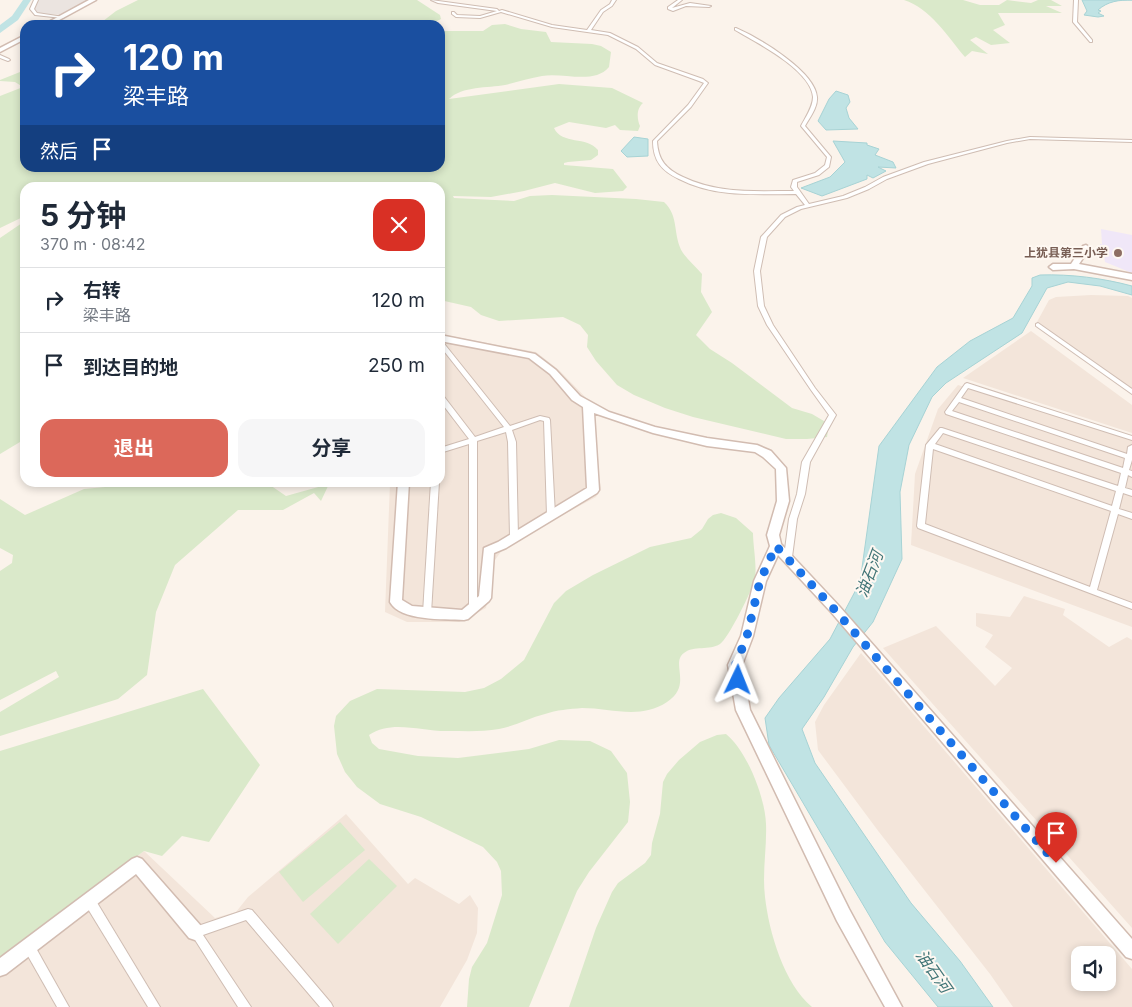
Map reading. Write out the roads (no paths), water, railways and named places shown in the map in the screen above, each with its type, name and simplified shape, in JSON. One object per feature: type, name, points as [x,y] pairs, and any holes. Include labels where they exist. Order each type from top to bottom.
[{"type":"street","points":[[36,0],[32,9],[36,14],[62,17]]},
{"type":"street","points":[[56,20],[93,0]]},
{"type":"street","points":[[433,0],[501,10],[552,26],[617,36],[637,48],[656,64],[706,83],[690,107],[655,141],[656,155],[668,171],[694,186],[725,192],[798,192]]},
{"type":"street","points":[[588,31],[602,11],[611,5],[614,0]]},
{"type":"street","points":[[680,0],[669,8],[673,10],[681,5],[693,3],[709,6]]},
{"type":"street","points":[[1076,0],[1075,22],[1091,41]]},
{"type":"street","points":[[453,13],[456,16],[480,17],[501,10]]},
{"type":"street","points":[[736,29],[790,64],[814,89],[815,99],[803,126],[829,157],[827,166],[816,174],[795,181],[794,187],[808,206]]},
{"type":"street","points":[[0,50],[20,40]]},
{"type":"street","points":[[0,56],[8,60]]},
{"type":"street","points":[[788,558],[793,519],[801,494],[806,462],[833,415],[813,389],[770,324],[761,306],[757,271],[764,237],[783,216],[808,206],[845,197],[886,178],[926,163],[1030,138],[1132,140]]},
{"type":"street","points":[[1074,266],[1086,248]]},
{"type":"street","points":[[1053,268],[1074,266],[1132,277]]},
{"type":"street","points":[[1038,325],[1132,392]]},
{"type":"street","points":[[445,339],[532,356],[548,367],[576,398],[605,414],[654,430],[707,442],[758,450],[768,454],[781,468],[782,501],[779,520],[773,535],[776,546],[890,672],[1132,951]]},
{"type":"street","points":[[445,348],[508,428],[512,442],[514,537]]},
{"type":"street","points":[[1128,473],[948,412],[967,385],[1132,438]]},
{"type":"street","points":[[957,399],[1131,458]]},
{"type":"street","points":[[445,403],[473,440],[473,609]]},
{"type":"street","points":[[404,487],[396,602],[410,612],[464,616],[485,598],[488,551],[593,490],[588,406]]},
{"type":"street","points":[[445,449],[540,418],[547,420],[551,515]]},
{"type":"street","points":[[1132,493],[942,430],[930,445],[921,526],[1132,606]]},
{"type":"street","points":[[930,445],[1132,516]]},
{"type":"street","points":[[1092,591],[1120,489],[1128,473],[1132,447]]},
{"type":"street","points":[[427,613],[435,487]]},
{"type":"street","points":[[776,546],[760,581],[747,636],[735,666],[743,710],[843,914],[894,1007]]},
{"type":"street","points":[[0,968],[137,864],[195,932],[244,1007]]},
{"type":"street","points":[[89,900],[154,1007]]},
{"type":"street","points":[[195,932],[248,914],[327,1007]]},
{"type":"street","points":[[28,946],[63,1007]]},
{"type":"water","points":[[1082,0],[1132,0],[1118,1],[1106,5],[1098,10],[1101,11],[1098,13],[1104,16],[1098,17],[1084,15],[1087,11]]},
{"type":"water","points":[[836,91],[848,95],[850,102],[846,108],[849,118],[858,129],[826,130],[818,121],[829,99]]},
{"type":"water","points":[[634,137],[648,139],[648,156],[627,157],[621,151]]},
{"type":"water","points":[[833,141],[867,143],[867,145],[879,149],[875,155],[893,162],[896,168],[878,167],[886,171],[873,178],[867,175],[867,179],[822,196],[801,188],[830,177],[845,162]]},
{"type":"water","name":"油石河","points":[[1040,275],[1075,276],[1121,283],[1132,286],[1132,295],[1100,286],[1068,282],[1047,288],[1022,333],[946,383],[932,397],[909,445],[900,492],[902,559],[873,622],[853,647],[824,697],[802,729],[815,763],[911,903],[960,961],[993,1007],[938,1007],[885,942],[769,745],[765,718],[779,698],[830,639],[860,582],[879,446],[937,367],[970,341],[1013,318],[1032,286],[1032,278]]},
{"type":"waterway","points":[[0,30],[15,18],[27,0]]},
{"type":"place","name":"上犹县第三小学","points":[[1118,253]]}]
